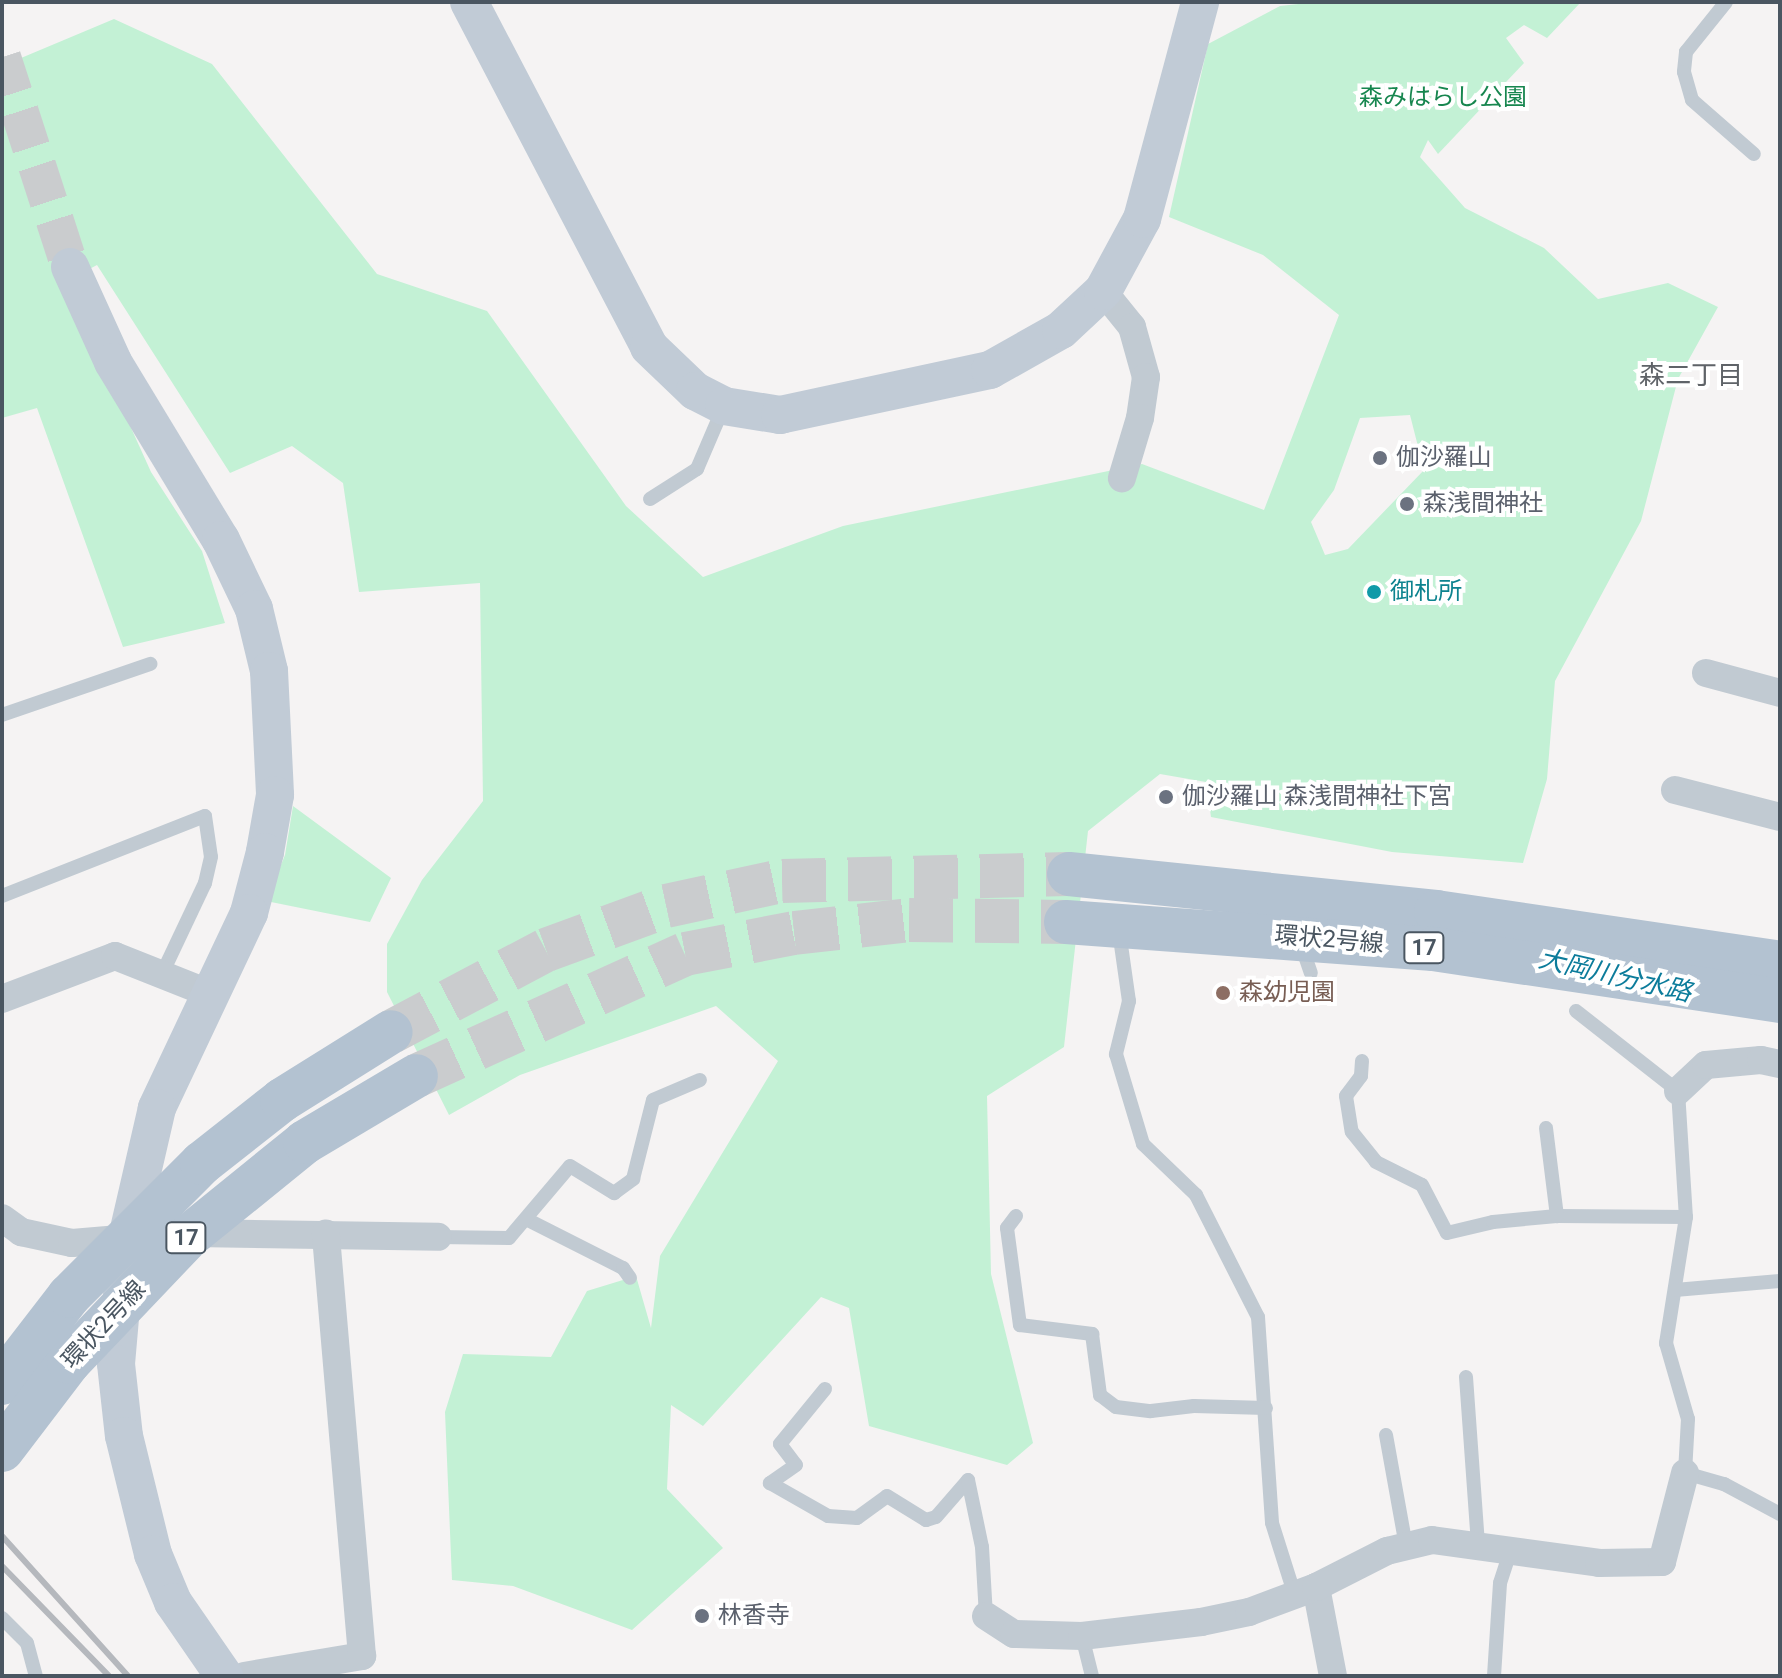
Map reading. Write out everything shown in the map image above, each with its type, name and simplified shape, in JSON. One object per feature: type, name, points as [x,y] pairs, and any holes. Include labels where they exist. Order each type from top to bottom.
[{"type":"main road","name":"環状2号線","points":[[1069,874],[1436,912],[1780,963]]},
{"type":"main road","name":"環状2号線","points":[[1066,922],[1433,949],[1780,1001]]},
{"type":"main road","name":"環状2号線","points":[[2,1383],[69,1296],[202,1163],[282,1100],[391,1032]]},
{"type":"main road","name":"環状2号線","points":[[2,1450],[69,1362],[189,1236],[305,1142],[416,1076]]},
{"type":"street","points":[[469,2],[649,347],[675,375],[724,406],[780,415],[990,370],[1061,330],[1103,291],[1142,219],[1200,2]]},
{"type":"street","points":[[70,267],[113,362],[221,540],[254,609],[269,671],[275,795],[265,852],[249,913],[157,1108],[127,1238],[116,1364],[134,1484],[153,1554],[173,1602],[224,1676]]},
{"type":"street","points":[[1103,291],[1132,327],[1146,377],[1140,418],[1122,478]]},
{"type":"street","points":[[1706,673],[1780,693]]},
{"type":"street","points":[[1675,790],[1780,817]]},
{"type":"street","points":[[1120,942],[1308,965]]},
{"type":"street","points":[[2,999],[115,956],[211,994]]},
{"type":"street","points":[[1678,1091],[1706,1065],[1761,1060],[1780,1064]]},
{"type":"street","points":[[2,1218],[21,1232],[72,1243],[217,1230],[438,1237]]},
{"type":"street","points":[[244,1676],[362,1656],[326,1234]]},
{"type":"street","points":[[986,1616],[1014,1634],[1082,1636],[1201,1622],[1306,1592],[1406,1546],[1432,1540],[1599,1563],[1662,1562],[1685,1473]]},
{"type":"street","points":[[1306,1592],[1333,1676]]},
{"type":"lane","points":[[1726,2],[1686,52],[1684,72],[1692,100],[1754,154]]},
{"type":"lane","points":[[650,499],[697,469],[724,406]]},
{"type":"lane","points":[[2,715],[150,664]]},
{"type":"lane","points":[[2,896],[205,816],[211,857],[205,883],[162,974]]},
{"type":"lane","points":[[1120,942],[1129,1001],[1116,1054],[1143,1144],[1196,1195],[1258,1317],[1272,1523],[1306,1592]]},
{"type":"lane","points":[[1576,1011],[1678,1091],[1686,1217],[1666,1343],[1688,1419],[1685,1473],[1724,1484],[1780,1514]]},
{"type":"lane","points":[[1362,1061],[1361,1076],[1346,1096],[1352,1132],[1376,1162],[1422,1185],[1447,1233],[1493,1222],[1557,1216],[1686,1217]]},
{"type":"lane","points":[[438,1237],[509,1238],[570,1166],[614,1193],[633,1179],[653,1100],[700,1080]]},
{"type":"lane","points":[[1546,1128],[1557,1216]]},
{"type":"lane","points":[[1016,1216],[1007,1228],[1020,1325],[1092,1334],[1096,1386],[1108,1401],[1151,1411],[1194,1406],[1266,1408]]},
{"type":"lane","points":[[526,1219],[623,1268],[630,1278]]},
{"type":"lane","points":[[1675,1290],[1780,1281]]},
{"type":"lane","points":[[1466,1377],[1478,1545]]},
{"type":"lane","points":[[825,1389],[780,1444],[796,1465],[770,1483],[828,1516],[857,1518],[887,1496],[926,1520],[936,1517],[968,1480],[982,1547],[986,1616]]},
{"type":"lane","points":[[1386,1435],[1406,1546]]},
{"type":"lane","points":[[1494,1676],[1500,1583],[1511,1549]]},
{"type":"lane","points":[[2,1618],[27,1643],[36,1676]]},
{"type":"lane","points":[[1082,1636],[1092,1676]]},
{"type":"green space","name":"森みはらし公園","points":[[1317,2],[1581,2],[1547,38],[1524,25],[1506,38],[1524,63],[1438,154],[1428,140],[1420,157],[1465,208],[1544,248],[1598,299],[1668,283],[1718,307],[1678,379],[1641,521],[1555,681],[1547,779],[1523,863],[1392,852],[1211,817],[1206,782],[1160,774],[1088,831],[1064,1047],[987,1096],[991,1274],[1033,1443],[1007,1465],[869,1426],[849,1308],[821,1297],[703,1426],[671,1405],[667,1489],[723,1548],[632,1630],[513,1586],[452,1580],[445,1412],[463,1354],[551,1357],[587,1291],[636,1276],[651,1328],[660,1256],[778,1061],[716,1006],[520,1075],[449,1115],[387,992],[387,944],[422,880],[483,801],[480,583],[359,592],[343,483],[292,446],[230,473],[97,265],[65,282],[151,472],[202,551],[225,623],[123,647],[37,408],[2,418],[2,66],[114,19],[212,64],[377,274],[487,311],[626,506],[703,577],[843,526],[1142,464],[1264,510],[1339,315],[1263,255],[1169,217],[1208,44],[1280,6]],"holes":[[[1410,415],[1424,470],[1348,549],[1325,555],[1311,522],[1334,490],[1360,418]]]},
{"type":"green space","points":[[293,806],[391,878],[370,922],[266,901],[285,855]]},
{"type":"tunnel","points":[[2,57],[70,267]]},
{"type":"tunnel","points":[[391,1032],[546,950],[666,906],[782,881],[1069,874]]},
{"type":"tunnel","points":[[416,1076],[685,954],[794,933],[909,920],[1066,922]]},
{"type":"railway","points":[[2,1536],[128,1676]]},
{"type":"railway","points":[[2,1566],[109,1676]]},
{"type":"place","name":"伽沙羅山","points":[[1380,458]]},
{"type":"place","name":"森浅間神社","points":[[1407,504]]},
{"type":"place","name":"御札所","points":[[1374,592]]},
{"type":"place","name":"伽沙羅山 森浅間神社下宮","points":[[1166,797]]},
{"type":"place","name":"森幼児園","points":[[1223,993]]},
{"type":"place","name":"林香寺","points":[[702,1616]]},
{"type":"district","name":"森二丁目","points":[[1691,376]]},
{"type":"water label","name":"大岡川分水路","points":[[1615,976]]}]
